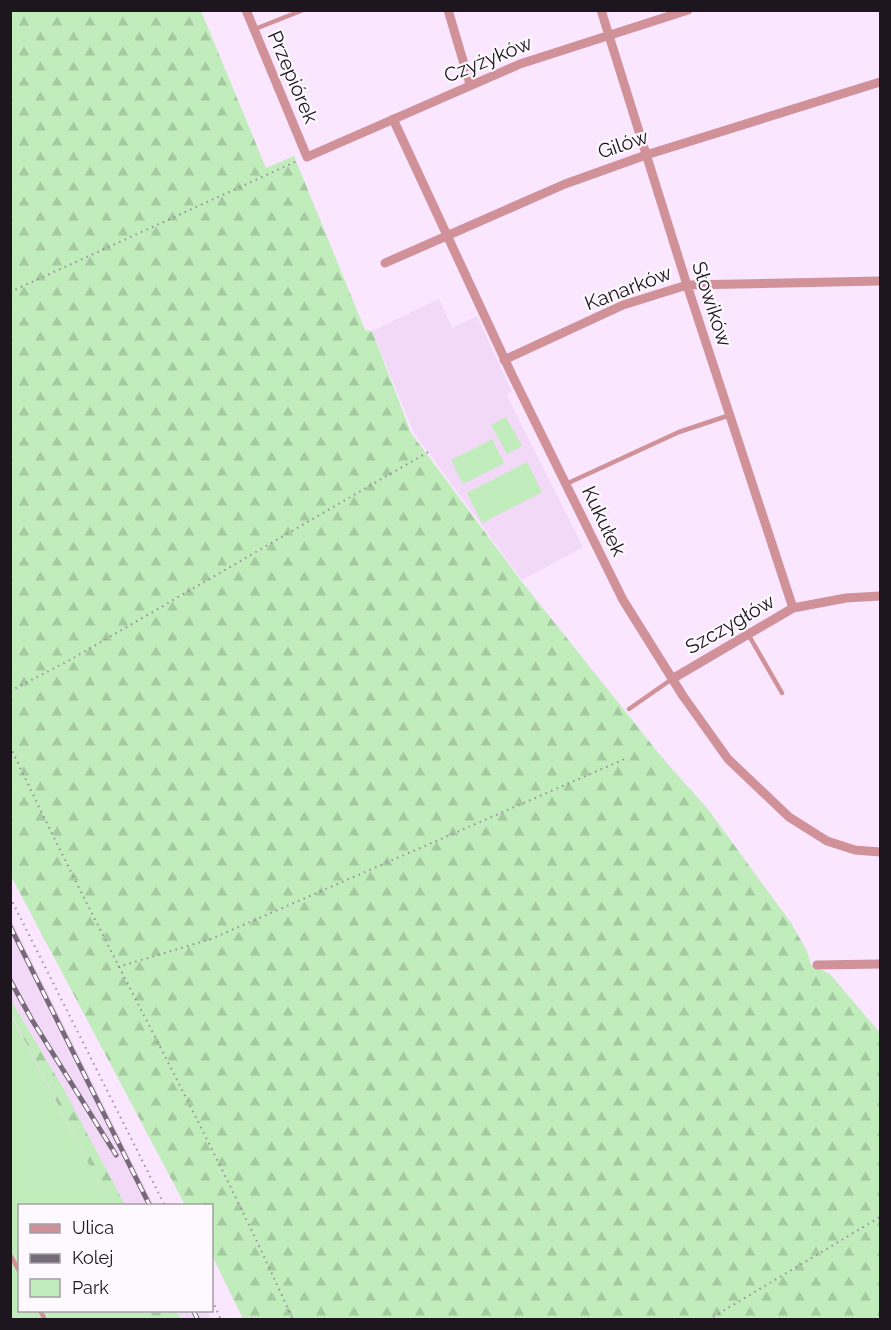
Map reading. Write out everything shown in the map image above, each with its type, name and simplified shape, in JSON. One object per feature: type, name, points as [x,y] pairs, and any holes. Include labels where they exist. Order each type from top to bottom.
[{"type":"street","name":"Przepiórek","points":[[246,10],[307,157]]},
{"type":"street","points":[[448,10],[470,84]]},
{"type":"street","name":"Słowików","points":[[601,10],[687,285],[793,608]]},
{"type":"street","name":"Czyżyków","points":[[307,157],[520,64],[688,10]]},
{"type":"street","name":"Gilów","points":[[385,263],[565,183],[646,155],[880,82]]},
{"type":"street","name":"Kukułek","points":[[393,119],[504,360],[623,600],[672,679],[728,759],[789,817],[827,841],[855,850],[880,852]]},
{"type":"street","name":"Kanarków","points":[[504,360],[623,305],[687,285],[880,281]]},
{"type":"street","name":"Szczygłów","points":[[672,679],[793,608],[846,598],[880,596]]},
{"type":"street","points":[[817,965],[880,964]]},
{"type":"lane","points":[[253,29],[303,10]]},
{"type":"lane","points":[[566,484],[679,432],[730,415]]},
{"type":"lane","points":[[748,634],[782,693]]},
{"type":"lane","points":[[629,709],[672,679]]},
{"type":"lane","points":[[10,1255],[18,1269]]},
{"type":"path","points":[[10,292],[307,157]]},
{"type":"path","points":[[10,691],[428,452]]},
{"type":"path","points":[[10,746],[60,853],[257,1240],[293,1320]]},
{"type":"path","points":[[118,967],[211,939],[627,758]]},
{"type":"path","points":[[10,897],[164,1204]]},
{"type":"path","points":[[708,1320],[880,1217]]},
{"type":"path","points":[[213,1302],[221,1320]]},
{"type":"shaded area","points":[[439,299],[452,328],[477,316],[512,392],[507,394],[514,410],[583,547],[522,580],[414,433],[372,331]]},
{"type":"shaded area","points":[[10,917],[154,1204],[18,1204],[18,1312],[208,1312],[211,1319],[11,1319]]},
{"type":"green space","points":[[27,10],[201,11],[266,168],[294,156],[365,330],[372,331],[411,433],[522,582],[664,760],[707,808],[791,923],[807,951],[811,965],[830,974],[880,1033],[880,1319],[243,1319],[213,1257],[213,1204],[184,1204],[11,876],[10,12]]},
{"type":"green space","points":[[506,417],[522,446],[507,454],[491,425]]},
{"type":"green space","points":[[492,439],[504,463],[463,484],[451,460]]},
{"type":"green space","points":[[527,462],[542,492],[482,523],[467,493]]},
{"type":"green space","points":[[10,999],[63,1088],[124,1204],[109,1204],[11,1014]]},
{"type":"green space","points":[[10,1014],[109,1204],[18,1204],[18,1312],[135,1312],[137,1319],[11,1319]]},
{"type":"green space","points":[[135,1312],[177,1312],[181,1319],[137,1319]]},
{"type":"railway","points":[[10,926],[149,1204]]},
{"type":"railway","points":[[10,980],[32,1020],[116,1155]]},
{"type":"railway","points":[[194,1312],[198,1320]]}]
